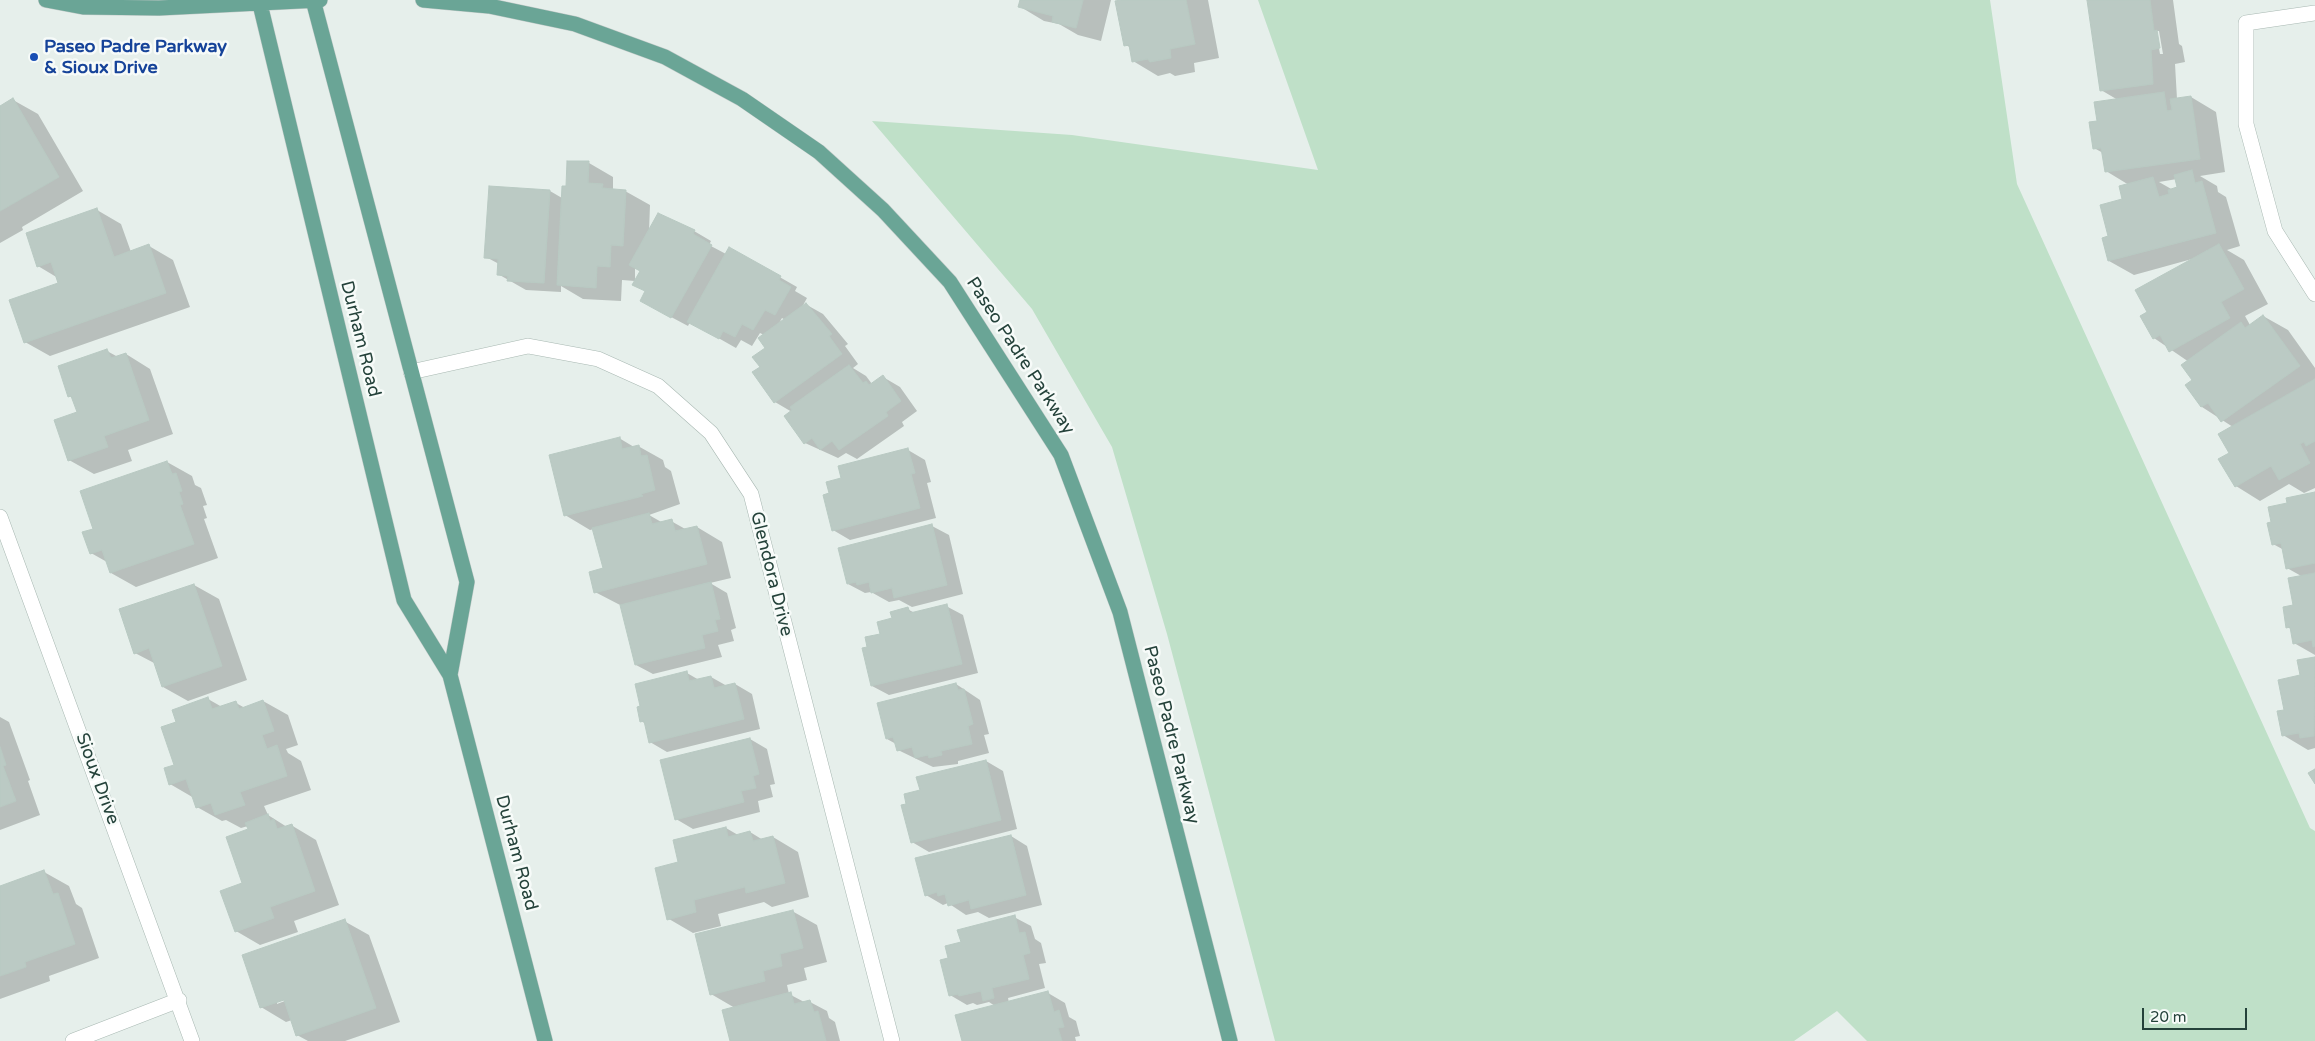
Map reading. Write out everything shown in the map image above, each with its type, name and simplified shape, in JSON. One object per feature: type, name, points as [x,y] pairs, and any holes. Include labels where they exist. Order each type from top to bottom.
[{"type":"main road","points":[[46,0],[83,7],[159,8],[260,1],[320,0]]},
{"type":"main road","name":"Durham Road","points":[[313,0],[467,582],[450,675]]},
{"type":"main road","name":"Paseo Padre Parkway","points":[[423,0],[489,6],[575,24],[665,57],[742,99],[819,152],[883,210],[950,282],[1061,455],[1120,612],[1230,1041]]},
{"type":"main road","name":"Durham Road","points":[[260,1],[404,600],[450,675],[545,1041]]},
{"type":"street","points":[[2315,13],[2246,23],[2246,124],[2275,231],[2315,294]]},
{"type":"street","name":"Glendora Drive","points":[[411,372],[528,346],[598,359],[658,386],[711,434],[751,494],[892,1041]]},
{"type":"street","name":"Sioux Drive","points":[[0,517],[179,1000],[192,1041]]},
{"type":"street","points":[[73,1041],[179,1000]]},
{"type":"green space","points":[[1258,0],[1990,0],[2017,184],[2310,828],[2315,831],[2315,1041],[1867,1041],[1837,1011],[1794,1041],[1275,1041],[1167,634],[1112,447],[1032,309],[872,121],[1072,135],[1318,170]]},
{"type":"building","points":[[1020,0],[1083,0],[1076,28],[1052,22],[1053,16],[1018,7]]},
{"type":"building","points":[[1186,0],[1195,44],[1170,49],[1171,58],[1150,62],[1148,59],[1132,62],[1129,45],[1124,46],[1115,1]]},
{"type":"building","points":[[2087,0],[2150,0],[2154,31],[2157,30],[2160,48],[2151,50],[2153,84],[2100,91]]},
{"type":"building","points":[[2164,92],[2167,111],[2172,110],[2170,99],[2191,96],[2200,159],[2105,172],[2101,148],[2093,149],[2089,122],[2097,121],[2094,102]]},
{"type":"building","points":[[13,98],[59,177],[0,211],[0,106]]},
{"type":"building","points":[[567,161],[589,161],[588,183],[603,184],[602,188],[626,190],[623,246],[611,245],[610,267],[597,266],[596,288],[557,285],[562,186],[566,186]]},
{"type":"building","points":[[2192,170],[2195,183],[2202,181],[2216,233],[2108,261],[2102,238],[2108,236],[2100,205],[2122,199],[2119,186],[2153,177],[2159,197],[2169,194],[2168,190],[2177,187],[2174,175]]},
{"type":"building","points":[[489,186],[550,190],[544,283],[507,281],[508,276],[497,275],[498,259],[484,258]]},
{"type":"building","points":[[97,208],[114,257],[149,244],[166,293],[24,343],[9,300],[58,283],[51,262],[37,267],[26,233]]},
{"type":"building","points":[[658,213],[695,230],[693,234],[712,245],[671,318],[640,301],[645,291],[632,285],[640,271],[629,265]]},
{"type":"building","points":[[2219,244],[2244,289],[2221,302],[2230,318],[2169,352],[2160,335],[2153,339],[2140,316],[2147,312],[2135,290]]},
{"type":"building","points":[[729,247],[781,276],[779,280],[791,287],[775,315],[765,310],[753,330],[742,324],[735,337],[723,331],[719,339],[687,322]]},
{"type":"building","points":[[806,303],[832,334],[829,336],[842,354],[774,403],[752,372],[760,367],[752,357],[765,348],[758,338]]},
{"type":"building","points":[[2263,315],[2300,366],[2221,422],[2208,403],[2201,407],[2185,385],[2192,380],[2181,365],[2241,322],[2245,328]]},
{"type":"building","points":[[107,349],[111,358],[126,353],[149,420],[104,436],[108,447],[68,461],[54,420],[77,412],[71,396],[68,397],[58,366]]},
{"type":"building","points":[[849,365],[863,383],[866,381],[869,385],[883,375],[901,401],[886,412],[888,416],[839,450],[832,441],[820,450],[812,438],[804,444],[784,416],[792,410],[790,407]]},
{"type":"building","points":[[2315,379],[2315,441],[2306,446],[2304,442],[2300,444],[2310,463],[2279,480],[2271,466],[2235,487],[2218,459],[2229,453],[2218,434]]},
{"type":"building","points":[[620,437],[622,449],[639,445],[641,456],[647,455],[655,490],[641,494],[643,496],[564,516],[549,455]]},
{"type":"building","points":[[908,448],[915,473],[911,474],[920,508],[832,531],[823,495],[829,493],[826,482],[841,478],[838,466]]},
{"type":"building","points":[[167,461],[172,474],[176,473],[182,491],[179,492],[183,504],[180,505],[194,544],[110,573],[102,550],[90,554],[82,532],[93,529],[80,491]]},
{"type":"building","points":[[2315,492],[2315,563],[2286,569],[2281,543],[2272,545],[2267,523],[2271,522],[2268,507],[2287,503],[2286,498]]},
{"type":"building","points":[[649,513],[652,524],[672,519],[675,531],[697,526],[707,564],[594,593],[589,572],[603,568],[592,528]]},
{"type":"building","points":[[932,524],[947,585],[894,598],[892,588],[871,593],[869,582],[857,585],[856,582],[847,584],[838,548]]},
{"type":"building","points":[[2315,573],[2315,646],[2313,647],[2312,640],[2293,644],[2290,627],[2286,628],[2283,607],[2293,605],[2288,578]]},
{"type":"building","points":[[711,582],[720,619],[715,620],[718,631],[702,635],[705,648],[635,665],[620,605]]},
{"type":"building","points":[[194,584],[222,666],[162,687],[149,648],[134,654],[119,609]]},
{"type":"building","points":[[947,604],[962,664],[871,686],[862,648],[867,647],[865,637],[880,634],[877,622],[892,618],[890,612],[908,607],[910,613]]},
{"type":"building","points":[[2315,657],[2314,736],[2300,738],[2299,733],[2282,736],[2277,711],[2284,710],[2278,680],[2300,675],[2297,660]]},
{"type":"building","points":[[687,671],[689,681],[711,676],[714,688],[735,683],[744,719],[649,743],[644,721],[640,722],[637,707],[640,706],[635,684]]},
{"type":"building","points":[[956,683],[958,690],[964,689],[973,724],[968,726],[972,744],[941,751],[942,755],[929,758],[928,755],[915,758],[912,747],[897,751],[893,737],[886,739],[877,703]]},
{"type":"building","points":[[208,697],[212,709],[236,701],[239,709],[263,700],[274,731],[262,735],[267,749],[277,745],[287,776],[240,792],[245,805],[215,815],[211,803],[196,808],[186,779],[169,785],[164,768],[174,765],[161,727],[176,722],[172,710]]},
{"type":"building","points":[[750,738],[759,774],[753,776],[756,788],[741,791],[744,802],[675,820],[660,760]]},
{"type":"building","points":[[0,747],[6,765],[3,766],[16,801],[0,807]]},
{"type":"building","points":[[986,760],[1001,820],[911,843],[901,805],[906,804],[904,794],[920,790],[916,777]]},
{"type":"building","points":[[2315,769],[2315,784],[2308,773]]},
{"type":"building","points":[[268,814],[270,821],[274,819],[277,829],[292,824],[315,891],[270,907],[274,918],[235,932],[220,891],[242,883],[226,837],[248,829],[245,823]]},
{"type":"building","points":[[726,827],[728,837],[750,831],[753,841],[773,836],[785,883],[746,893],[745,887],[694,900],[696,912],[667,920],[655,868],[678,862],[673,840]]},
{"type":"building","points":[[1011,835],[1026,895],[971,909],[969,900],[948,906],[945,894],[938,896],[937,892],[925,896],[915,858]]},
{"type":"building","points":[[44,870],[53,894],[58,893],[75,944],[25,962],[26,967],[0,976],[0,886]]},
{"type":"building","points":[[793,910],[803,948],[780,954],[782,966],[763,971],[765,981],[710,995],[695,934]]},
{"type":"building","points":[[1015,915],[1019,933],[1025,932],[1030,953],[1023,955],[1029,979],[992,988],[994,998],[983,1001],[981,991],[959,996],[958,994],[949,996],[940,960],[948,958],[945,946],[961,942],[957,930]]},
{"type":"building","points":[[345,919],[376,1008],[296,1036],[284,1000],[260,1008],[242,955]]},
{"type":"building","points":[[1048,991],[1054,1012],[1059,1010],[1064,1027],[1058,1028],[1062,1041],[962,1041],[955,1015]]},
{"type":"building","points":[[791,992],[794,1004],[810,1000],[814,1012],[818,1011],[826,1041],[730,1041],[722,1010]]},
{"type":"place","name":"Paseo Padre Parkway & Sioux Drive","points":[[34,57]]}]
